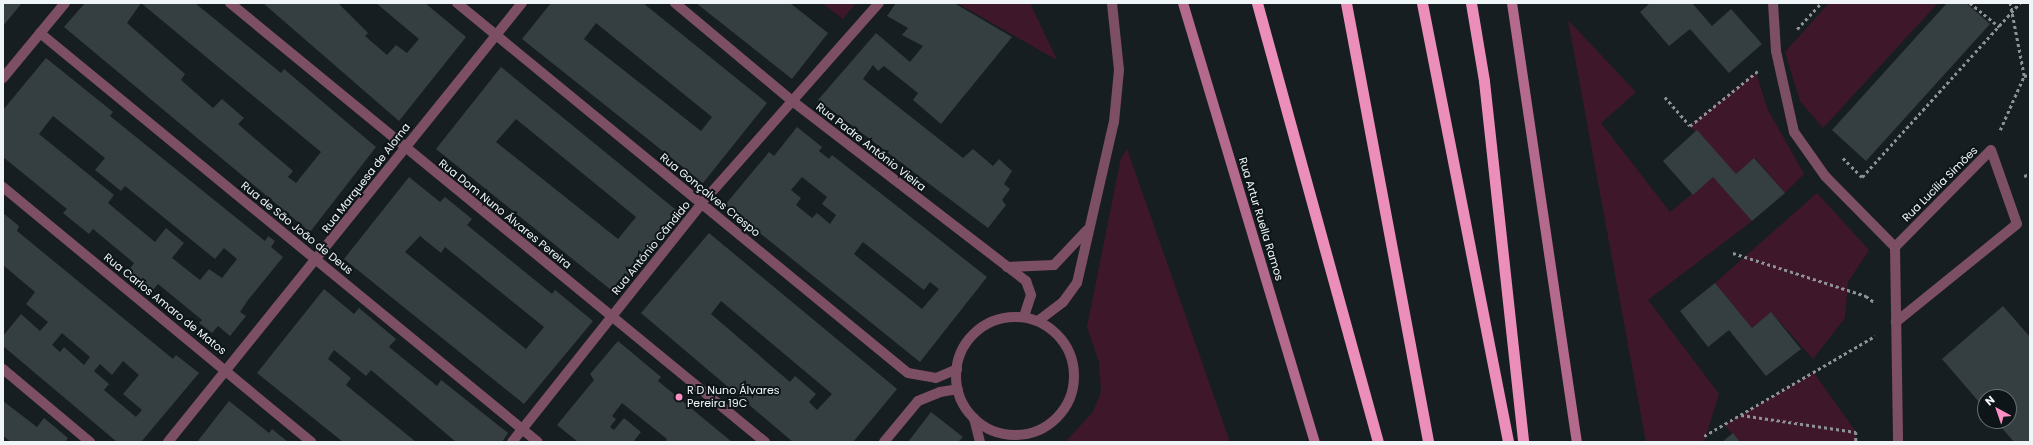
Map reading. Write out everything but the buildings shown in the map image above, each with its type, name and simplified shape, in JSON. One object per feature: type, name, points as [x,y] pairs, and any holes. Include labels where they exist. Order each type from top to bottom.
[{"type":"highway","points":[[1257,3],[1378,442]]},
{"type":"highway","points":[[1346,3],[1428,442]]},
{"type":"highway","points":[[1422,3],[1508,442]]},
{"type":"highway","points":[[1471,3],[1484,81],[1523,442]]},
{"type":"main road","name":"Rua Artur Ruella Ramos","points":[[1183,3],[1315,442]]},
{"type":"main road","points":[[1512,3],[1577,442]]},
{"type":"street","points":[[3,78],[65,3]]},
{"type":"street","name":"Rua Dom Nuno Álvares Pereira","points":[[230,3],[765,442]]},
{"type":"street","name":"Rua Gonçalves Crespo","points":[[457,3],[908,373],[936,378],[957,370]]},
{"type":"street","name":"Rua Marquesa de Alorna","points":[[168,442],[317,261],[404,147],[497,36],[522,3]]},
{"type":"street","name":"Rua Padre António Vieira","points":[[675,3],[791,100],[1026,281],[1031,295],[1024,318]]},
{"type":"street","name":"Rua António Cândido","points":[[512,442],[702,203],[791,100],[879,3]]},
{"type":"street","points":[[1038,321],[1063,302],[1077,283],[1088,228],[1114,122],[1119,70],[1112,3]]},
{"type":"street","points":[[1773,3],[1776,52],[1794,132],[1825,176],[1895,247],[1898,442]]},
{"type":"street","name":"Rua de São João de Deus","points":[[40,33],[538,442]]},
{"type":"street","name":"Rua Lucília Simões","points":[[1895,247],[1991,150],[2017,224],[1896,322]]},
{"type":"street","name":"Rua Carlos Amaro de Matos","points":[[3,187],[226,370],[311,442]]},
{"type":"street","points":[[1007,267],[1054,265],[1088,228]]},
{"type":"street","points":[[980,442],[974,418],[958,389],[957,370],[965,343],[979,329],[995,320],[1024,318],[1038,321],[1064,342],[1072,360],[1074,380],[1069,400],[1058,417],[1033,431],[1022,442]]},
{"type":"street","points":[[3,369],[90,442]]},
{"type":"street","points":[[884,442],[918,401],[940,392],[958,389]]},
{"type":"street","points":[[974,418],[984,427],[1002,434],[1033,431]]},
{"type":"path","points":[[1970,3],[2000,27]]},
{"type":"path","points":[[1991,150],[2024,76],[2010,3]]},
{"type":"path","points":[[1842,158],[1862,177],[2013,13],[2020,3]]},
{"type":"path","points":[[1665,97],[1690,126],[1756,73],[1776,52]]},
{"type":"path","points":[[2024,76],[2030,75]]},
{"type":"path","points":[[1704,436],[1896,322],[1866,296],[1732,253]]},
{"type":"path","points":[[1741,415],[1856,432],[1856,442]]},
{"type":"shaded area","points":[[822,3],[856,3],[843,19]]},
{"type":"shaded area","points":[[957,3],[1030,3],[1057,60]]},
{"type":"shaded area","points":[[1829,3],[1938,3],[1823,128],[1800,101],[1785,52]]},
{"type":"shaded area","points":[[1568,20],[1636,92],[1601,123],[1670,212],[1713,177],[1752,221],[1648,300],[1719,394],[1704,442],[1646,442]]},
{"type":"shaded area","points":[[1756,73],[1768,110],[1804,174],[1785,193],[1755,158],[1736,174],[1690,126]]},
{"type":"shaded area","points":[[1127,149],[1230,442],[1065,442],[1093,412],[1101,392],[1099,362],[1087,327],[1121,158]]},
{"type":"shaded area","points":[[1817,193],[1869,250],[1848,282],[1845,318],[1813,359],[1772,313],[1752,328],[1715,283]]},
{"type":"shaded area","points":[[1814,373],[1856,432],[1856,442],[1740,442],[1724,425]]},
{"type":"place","name":"R D Nuno Álvares Pereira 19C","points":[[679,397]]}]
